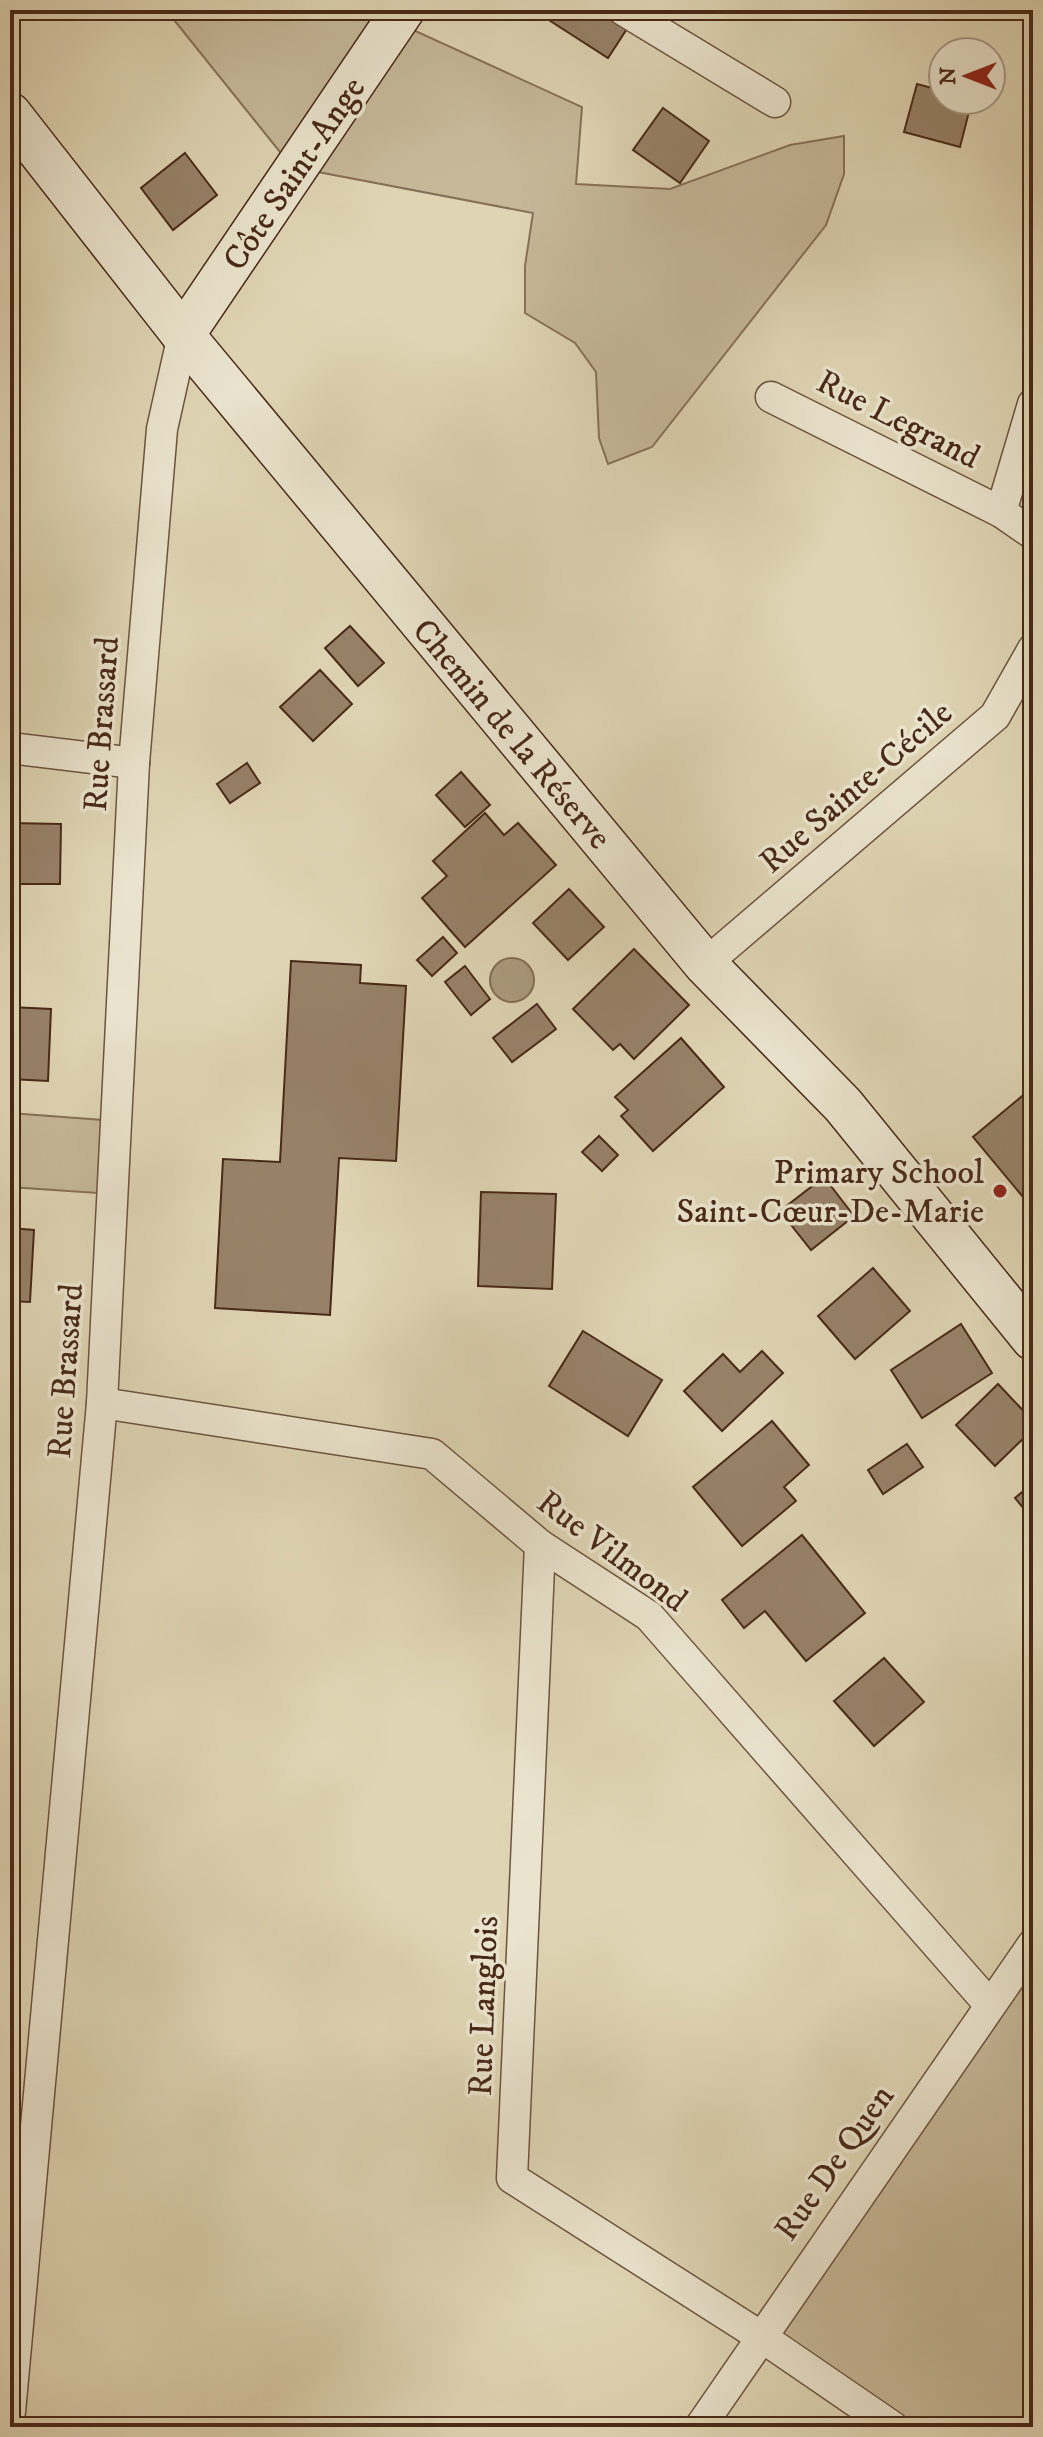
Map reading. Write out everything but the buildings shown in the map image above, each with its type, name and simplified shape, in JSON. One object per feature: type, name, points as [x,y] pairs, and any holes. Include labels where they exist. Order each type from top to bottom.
[{"type":"street","name":"Côte Saint-Ange","points":[[183,335],[403,10]]},
{"type":"street","points":[[623,10],[775,102]]},
{"type":"street","name":"Chemin de la Réserve","points":[[10,114],[183,335],[705,964],[843,1105],[1033,1339]]},
{"type":"street","name":"Rue Brassard","points":[[10,2412],[102,1403],[134,763],[162,429],[183,335]]},
{"type":"street","name":"Rue Legrand","points":[[771,397],[1001,512],[1033,534]]},
{"type":"street","points":[[1001,512],[1033,404]]},
{"type":"street","name":"Rue Sainte-Cécile","points":[[705,964],[995,716],[1033,649]]},
{"type":"street","points":[[10,748],[134,763]]},
{"type":"street","name":"Rue Vilmond","points":[[102,1403],[432,1454],[540,1545],[649,1616],[989,2004]]},
{"type":"street","name":"Rue Langlois","points":[[540,1545],[512,2178],[760,2336]]},
{"type":"street","name":"Rue De Quen","points":[[700,2427],[1033,1944]]},
{"type":"street","points":[[760,2336],[893,2427]]},
{"type":"shaded area","points":[[166,10],[393,10],[389,19],[582,107],[576,184],[670,189],[790,145],[844,136],[844,174],[826,225],[652,447],[608,464],[599,438],[596,372],[575,343],[525,313],[525,266],[533,213],[292,167]]},
{"type":"shaded area","points":[[512,958],[527,965],[534,980],[527,995],[512,1002],[497,995],[490,980],[497,965]]},
{"type":"shaded area","points":[[10,1113],[116,1121],[112,1194],[10,1187]]},
{"type":"shaded area","points":[[1033,1944],[1033,2427],[893,2427],[760,2336]]},
{"type":"place","name":"Primary School Saint-Cœur-De-Marie","points":[[1000,1191]]}]
